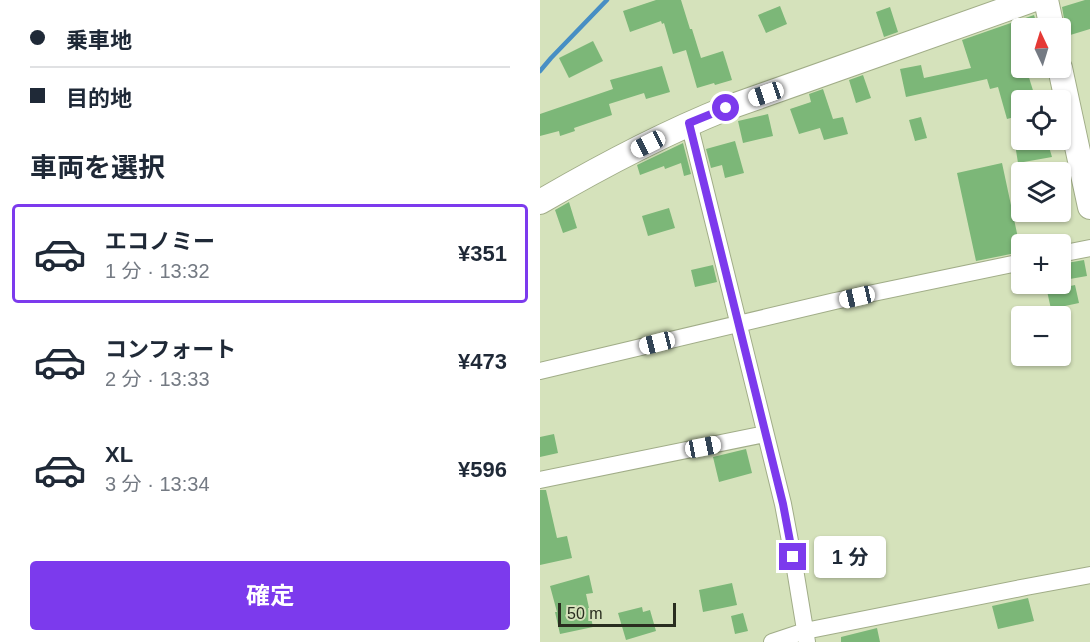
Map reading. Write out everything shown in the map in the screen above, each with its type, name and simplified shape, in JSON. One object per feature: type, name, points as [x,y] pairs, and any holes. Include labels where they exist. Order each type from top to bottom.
[{"type":"street","points":[[540,202],[586,175],[689,123],[1032,0]]},
{"type":"street","points":[[1046,0],[1050,18]]},
{"type":"street","points":[[1063,78],[1082,132],[1090,207]]},
{"type":"street","points":[[689,123],[783,504],[806,637]]},
{"type":"street","points":[[1071,252],[1090,248]]},
{"type":"street","points":[[540,371],[857,297],[1011,264]]},
{"type":"street","points":[[540,480],[765,434]]},
{"type":"street","points":[[772,642],[806,637],[1015,589],[1090,575]]},
{"type":"building","points":[[656,0],[681,0],[701,58],[723,51],[732,80],[697,88],[686,50],[673,54],[664,23],[662,24],[661,21],[630,32],[623,11]]},
{"type":"building","points":[[1090,0],[1090,29],[1071,35],[1071,18],[1064,18],[1062,7]]},
{"type":"building","points":[[780,6],[787,24],[766,33],[758,15]]},
{"type":"building","points":[[890,7],[898,32],[884,37],[876,12]]},
{"type":"building","points":[[1011,23],[1011,78],[1029,78],[1033,90],[1011,90],[1011,118],[1007,119],[998,87],[990,89],[987,79],[906,97],[900,69],[921,65],[924,78],[971,68],[962,40]]},
{"type":"building","points":[[593,41],[603,61],[569,78],[559,58]]},
{"type":"building","points":[[662,66],[670,92],[646,99],[644,93],[609,104],[612,115],[574,128],[575,131],[560,136],[559,131],[540,136],[540,114],[613,89],[610,80]]},
{"type":"building","points":[[863,75],[871,98],[856,103],[849,80]]},
{"type":"building","points":[[823,89],[833,119],[843,117],[848,134],[824,140],[820,128],[799,134],[790,109],[811,102],[809,94]]},
{"type":"building","points":[[768,114],[773,136],[743,143],[738,121]]},
{"type":"building","points":[[921,117],[927,138],[915,141],[909,120]]},
{"type":"building","points":[[735,141],[744,173],[725,178],[722,165],[711,168],[706,149]]},
{"type":"building","points":[[683,143],[691,174],[684,176],[681,163],[665,169],[664,166],[640,175],[637,165]]},
{"type":"building","points":[[1016,150],[1050,150],[1052,157],[1024,162],[1018,162]]},
{"type":"building","points":[[1002,163],[1011,205],[1011,222],[1015,222],[1017,234],[1011,234],[1011,254],[976,261],[957,173]]},
{"type":"building","points":[[569,202],[577,228],[563,233],[555,210]]},
{"type":"building","points":[[669,208],[675,228],[648,236],[642,216]]},
{"type":"building","points":[[1084,260],[1087,276],[1071,279],[1071,262]]},
{"type":"building","points":[[713,265],[717,282],[695,287],[691,270]]},
{"type":"building","points":[[1075,285],[1079,303],[1050,306],[1048,294],[1071,294],[1071,286]]},
{"type":"building","points":[[554,434],[558,453],[540,457],[540,437]]},
{"type":"building","points":[[746,449],[752,473],[719,482],[713,457]]},
{"type":"building","points":[[540,490],[546,490],[557,538],[567,536],[572,558],[540,565]]},
{"type":"building","points":[[589,575],[593,593],[586,594],[593,627],[560,634],[550,586]]},
{"type":"building","points":[[732,583],[737,605],[703,612],[699,590]]},
{"type":"building","points":[[1028,598],[1034,621],[998,629],[992,606]]},
{"type":"building","points":[[642,607],[643,612],[650,610],[656,631],[626,640],[618,613]]},
{"type":"building","points":[[743,613],[748,631],[735,634],[731,616]]},
{"type":"building","points":[[877,628],[880,642],[841,642],[841,637]]},
{"type":"waterway","points":[[540,71],[607,0]]},
{"type":"route","points":[[726,108],[689,123],[783,504],[793,557]]}]
